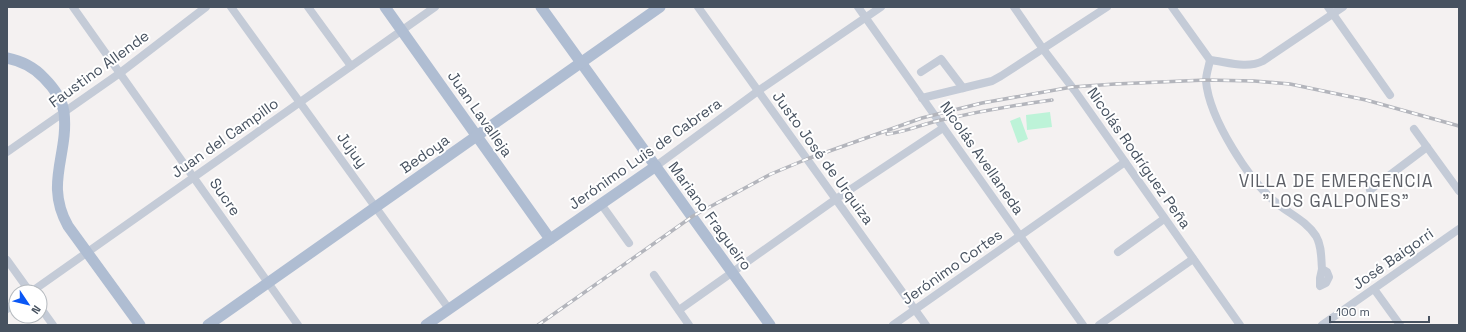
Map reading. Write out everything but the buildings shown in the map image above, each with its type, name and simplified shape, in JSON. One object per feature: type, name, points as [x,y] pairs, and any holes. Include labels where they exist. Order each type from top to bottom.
[{"type":"main road","name":"Juan Lavalleja","points":[[385,7],[550,239]]},
{"type":"main road","name":"Mariano Fragueiro","points":[[541,7],[770,325]]},
{"type":"main road","name":"Bedoya","points":[[208,325],[660,7]]},
{"type":"main road","points":[[7,58],[26,64],[39,72],[57,95],[64,112],[64,137],[58,171],[58,200],[61,212],[87,252],[140,325]]},
{"type":"main road","name":"Jerónimo Luis de Cabrera","points":[[426,325],[656,166]]},
{"type":"street","name":"Sucre","points":[[73,7],[298,325]]},
{"type":"street","name":"Faustino Allende","points":[[7,152],[120,73],[206,7]]},
{"type":"street","name":"Jujuy","points":[[231,7],[449,309]]},
{"type":"street","points":[[308,7],[351,66]]},
{"type":"street","name":"Juan del Campillo","points":[[41,284],[435,7]]},
{"type":"street","name":"Justo José de Urquiza","points":[[698,7],[926,325]]},
{"type":"street","name":"Nicolás Avellaneda","points":[[858,7],[1083,325]]},
{"type":"street","name":"Jerónimo Luis de Cabrera","points":[[656,166],[758,91],[881,7]]},
{"type":"street","name":"Nicolás Rodríguez Peña","points":[[1014,7],[1240,325]]},
{"type":"street","points":[[922,98],[992,81],[1107,7]]},
{"type":"street","points":[[1172,7],[1210,60],[1246,65],[1255,65],[1263,61],[1331,10],[1343,7]]},
{"type":"street","points":[[1331,10],[1390,95]]},
{"type":"street","points":[[921,72],[941,59],[963,88]]},
{"type":"street","points":[[1210,60],[1206,80],[1210,101],[1218,121],[1235,152],[1262,189],[1278,205],[1307,224],[1316,236],[1320,245],[1322,269]]},
{"type":"street","points":[[679,310],[836,198],[943,128]]},
{"type":"street","points":[[1414,129],[1459,191]]},
{"type":"street","points":[[1370,190],[1428,147]]},
{"type":"street","name":"Jerónimo Cortes","points":[[893,325],[1125,162]]},
{"type":"street","points":[[601,204],[629,243]]},
{"type":"street","points":[[1118,252],[1164,218]]},
{"type":"street","name":"José Baigorri","points":[[1322,325],[1459,229]]},
{"type":"street","points":[[1099,325],[1193,259]]},
{"type":"street","points":[[7,260],[24,284]]},
{"type":"street","points":[[654,275],[688,325]]},
{"type":"street","points":[[1374,289],[1400,325]]},
{"type":"green space","points":[[1050,112],[1052,127],[1027,130],[1026,115]]},
{"type":"green space","points":[[1020,117],[1028,139],[1018,143],[1010,121]]},
{"type":"railway","points":[[538,325],[693,216],[771,174],[807,159],[922,118],[982,103],[1072,87],[1206,80],[1254,81],[1290,84],[1366,100],[1459,126]]},
{"type":"railway","points":[[887,134],[901,132],[968,114],[1052,100]]},
{"type":"district","name":"VILLA DE EMERGENCIA \"LOS GALPONES\"","points":[[1336,191]]}]
